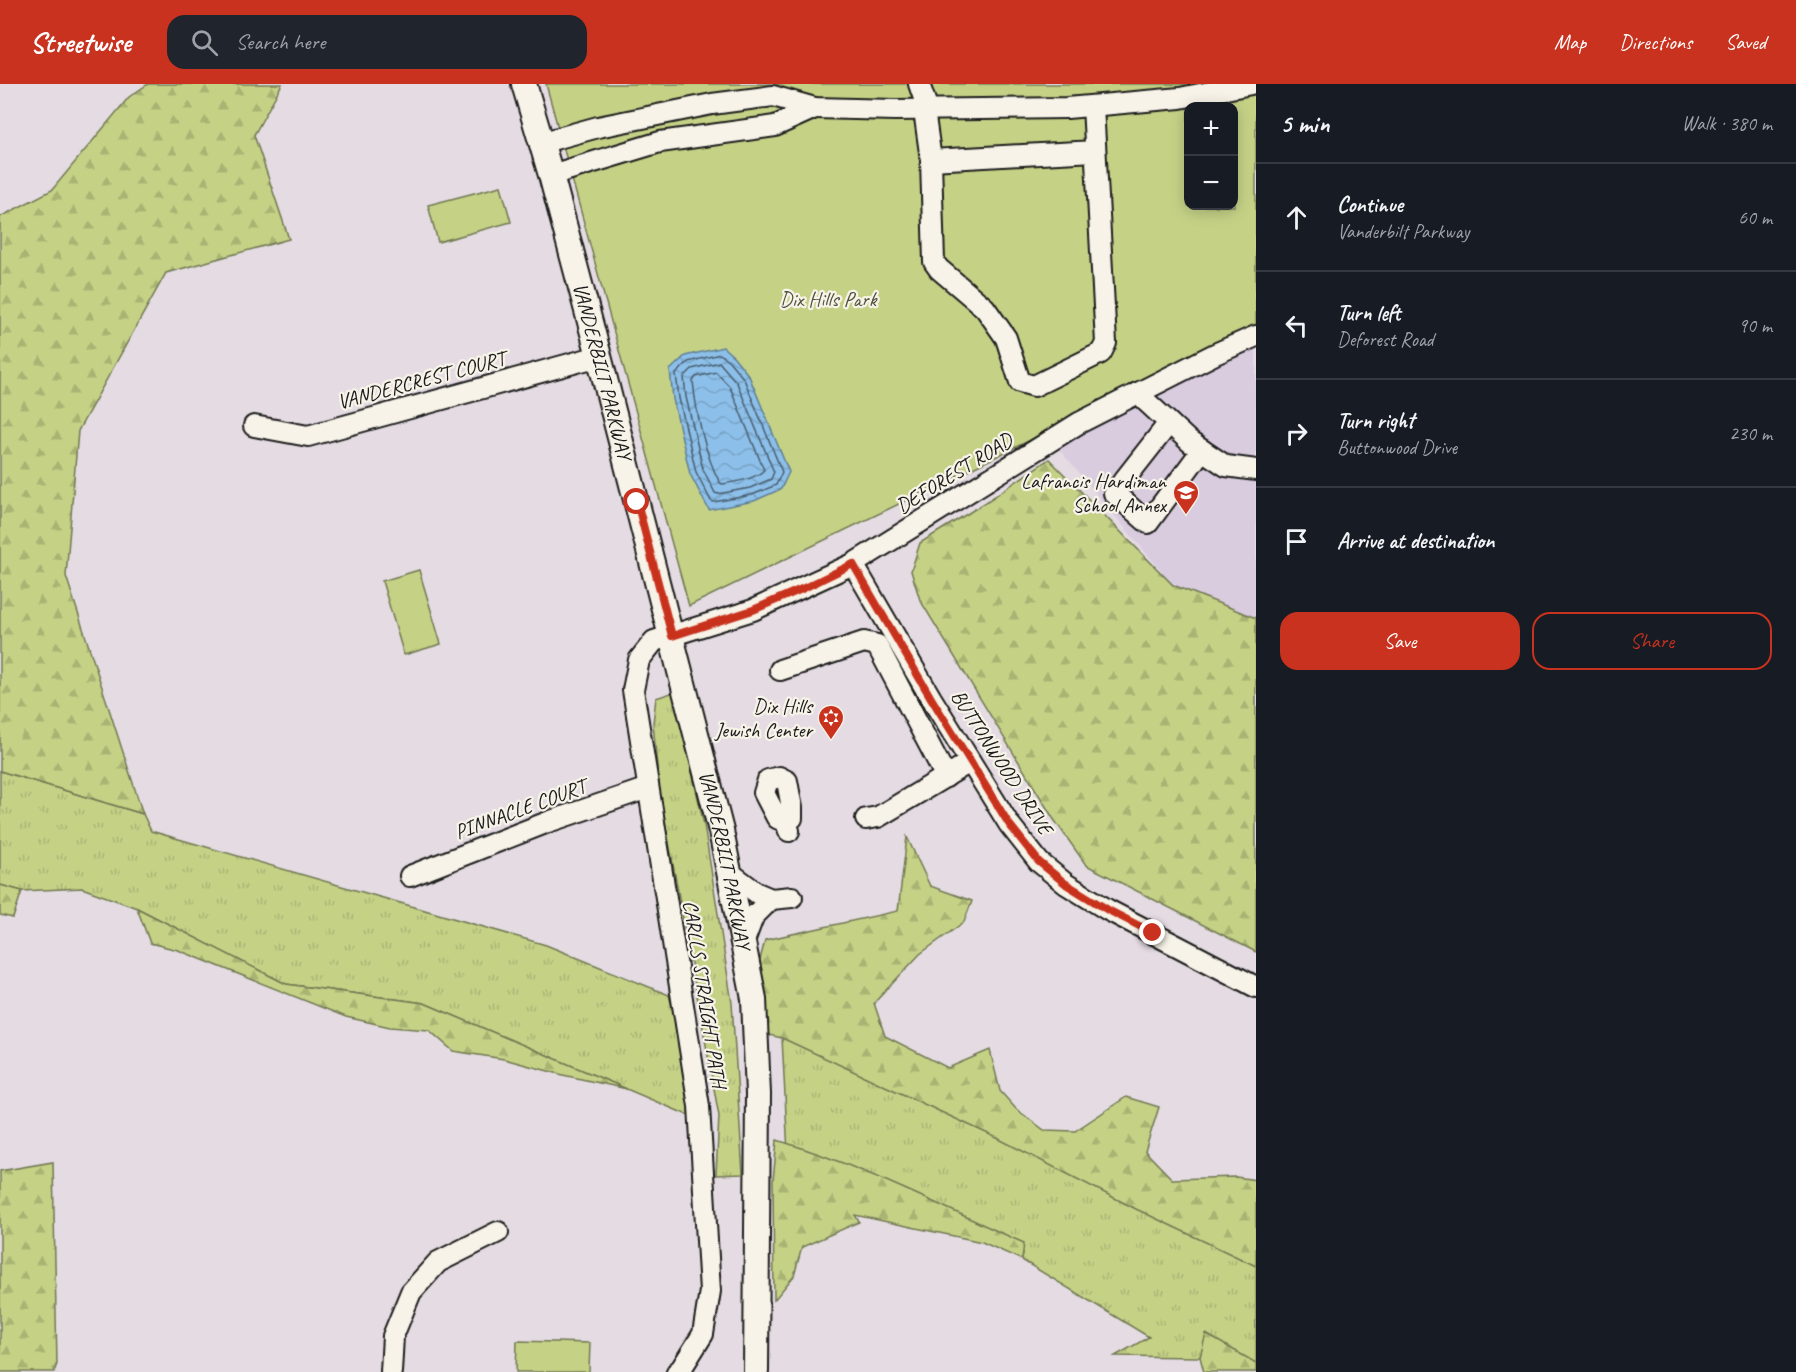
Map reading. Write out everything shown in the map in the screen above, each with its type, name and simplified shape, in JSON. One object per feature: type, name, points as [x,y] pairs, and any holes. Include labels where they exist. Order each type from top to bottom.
[{"type":"main road","name":"VANDERBILT PARKWAY","points":[[524,84],[551,175],[672,636],[721,831],[754,999],[758,1094],[756,1372]]},
{"type":"street","points":[[800,84],[808,106]]},
{"type":"street","points":[[919,84],[925,107],[931,160],[934,262],[939,269],[985,308],[1006,338],[1020,382],[1034,386],[1101,353],[1107,343],[1093,105]]},
{"type":"street","points":[[540,143],[598,127],[712,104],[772,96],[808,106],[1067,108],[1180,98],[1251,84]]},
{"type":"street","points":[[551,175],[660,142],[775,126],[808,106]]},
{"type":"street","points":[[931,160],[1095,151]]},
{"type":"street","name":"DEFOREST ROAD","points":[[672,636],[753,610],[853,564],[1078,423],[1215,354],[1256,336]]},
{"type":"street","name":"VANDERCREST COURT","points":[[254,426],[308,436],[599,356]]},
{"type":"street","points":[[1137,393],[1190,442],[1226,466],[1256,470]]},
{"type":"street","points":[[1169,423],[1114,493],[1148,523],[1202,450]]},
{"type":"street","name":"BUTTONWOOD DRIVE","points":[[853,564],[970,762],[1009,824],[1039,862],[1066,884],[1108,910],[1256,987]]},
{"type":"street","name":"CARLLS STRAIGHT PATH","points":[[672,636],[654,641],[639,660],[633,690],[699,1106],[710,1290],[704,1334],[677,1372]]},
{"type":"street","points":[[780,670],[864,642],[877,645],[946,777]]},
{"type":"street","points":[[866,819],[878,818],[970,762]]},
{"type":"street","name":"PINNACLE COURT","points":[[410,876],[548,822],[648,788]]},
{"type":"street","points":[[729,872],[757,893],[771,899],[792,897]]},
{"type":"street","points":[[743,944],[753,917],[771,899]]},
{"type":"street","points":[[391,1372],[393,1336],[411,1292],[438,1262],[498,1232]]},
{"type":"shaded area","name":"Lafrancis Hardiman School Annex","points":[[1256,337],[1256,617],[1173,585],[1057,447],[1086,413]]},
{"type":"green space","points":[[148,84],[282,84],[254,135],[289,239],[166,273],[78,431],[66,576],[143,814],[0,771],[0,217],[52,190],[129,97]]},
{"type":"green space","name":"Dix Hills Park","points":[[546,84],[1256,84],[1256,337],[1086,413],[689,606]]},
{"type":"green space","points":[[501,186],[511,222],[438,242],[428,205]]},
{"type":"green space","points":[[1049,459],[1173,585],[1256,618],[1256,952],[1086,865],[1053,818],[920,600],[911,571],[920,543]]},
{"type":"green space","points":[[419,570],[441,644],[404,655],[382,581]]},
{"type":"green space","points":[[674,692],[704,825],[732,1003],[743,1174],[716,1175],[719,1116],[659,788],[653,723],[656,698]]},
{"type":"green space","points":[[0,771],[143,814],[151,831],[546,945],[669,995],[687,1064],[690,1116],[424,1003],[286,984],[137,908],[82,888],[22,891],[0,885]]},
{"type":"green space","points":[[907,837],[930,886],[972,901],[964,922],[920,954],[874,1003],[885,1036],[948,1068],[990,1050],[1000,1091],[1016,1109],[1044,1130],[1075,1131],[1126,1097],[1159,1107],[1145,1151],[1172,1179],[1236,1177],[1256,1180],[1256,1266],[1136,1209],[997,1138],[782,1038],[764,1034],[760,960],[765,940],[898,911]]},
{"type":"green space","points":[[0,885],[22,891],[13,918],[0,915]]},
{"type":"green space","points":[[137,908],[286,984],[424,1003],[627,1089],[504,1059],[453,1051],[429,1030],[390,1027],[346,1017],[178,950],[150,943]]},
{"type":"green space","points":[[782,1038],[957,1105],[1256,1254],[1256,1372],[1203,1349],[1200,1357],[1115,1356],[1149,1337],[1022,1260],[1023,1253],[788,1153]]},
{"type":"green space","points":[[777,1140],[871,1174],[1024,1243],[1022,1260],[982,1242],[855,1215],[859,1222],[802,1247],[794,1276],[774,1300],[773,1181]]},
{"type":"green space","points":[[53,1162],[57,1364],[54,1372],[0,1372],[0,1171]]},
{"type":"green space","points":[[1206,1334],[1256,1363],[1256,1372],[1204,1372],[1200,1357]]},
{"type":"green space","points":[[517,1341],[590,1343],[589,1372],[516,1372]]},
{"type":"water","points":[[723,347],[749,376],[789,472],[781,489],[754,501],[709,510],[690,474],[673,399],[670,370],[685,356]]},
{"type":"place","name":"Lafrancis Hardiman School Annex","points":[[1186,516]]},
{"type":"place","name":"Dix Hills Jewish Center","points":[[831,741]]},
{"type":"route","points":[[637,502],[672,636],[753,610],[853,564],[931,698],[1009,824],[1039,862],[1066,884],[1108,910],[1153,933]]}]
